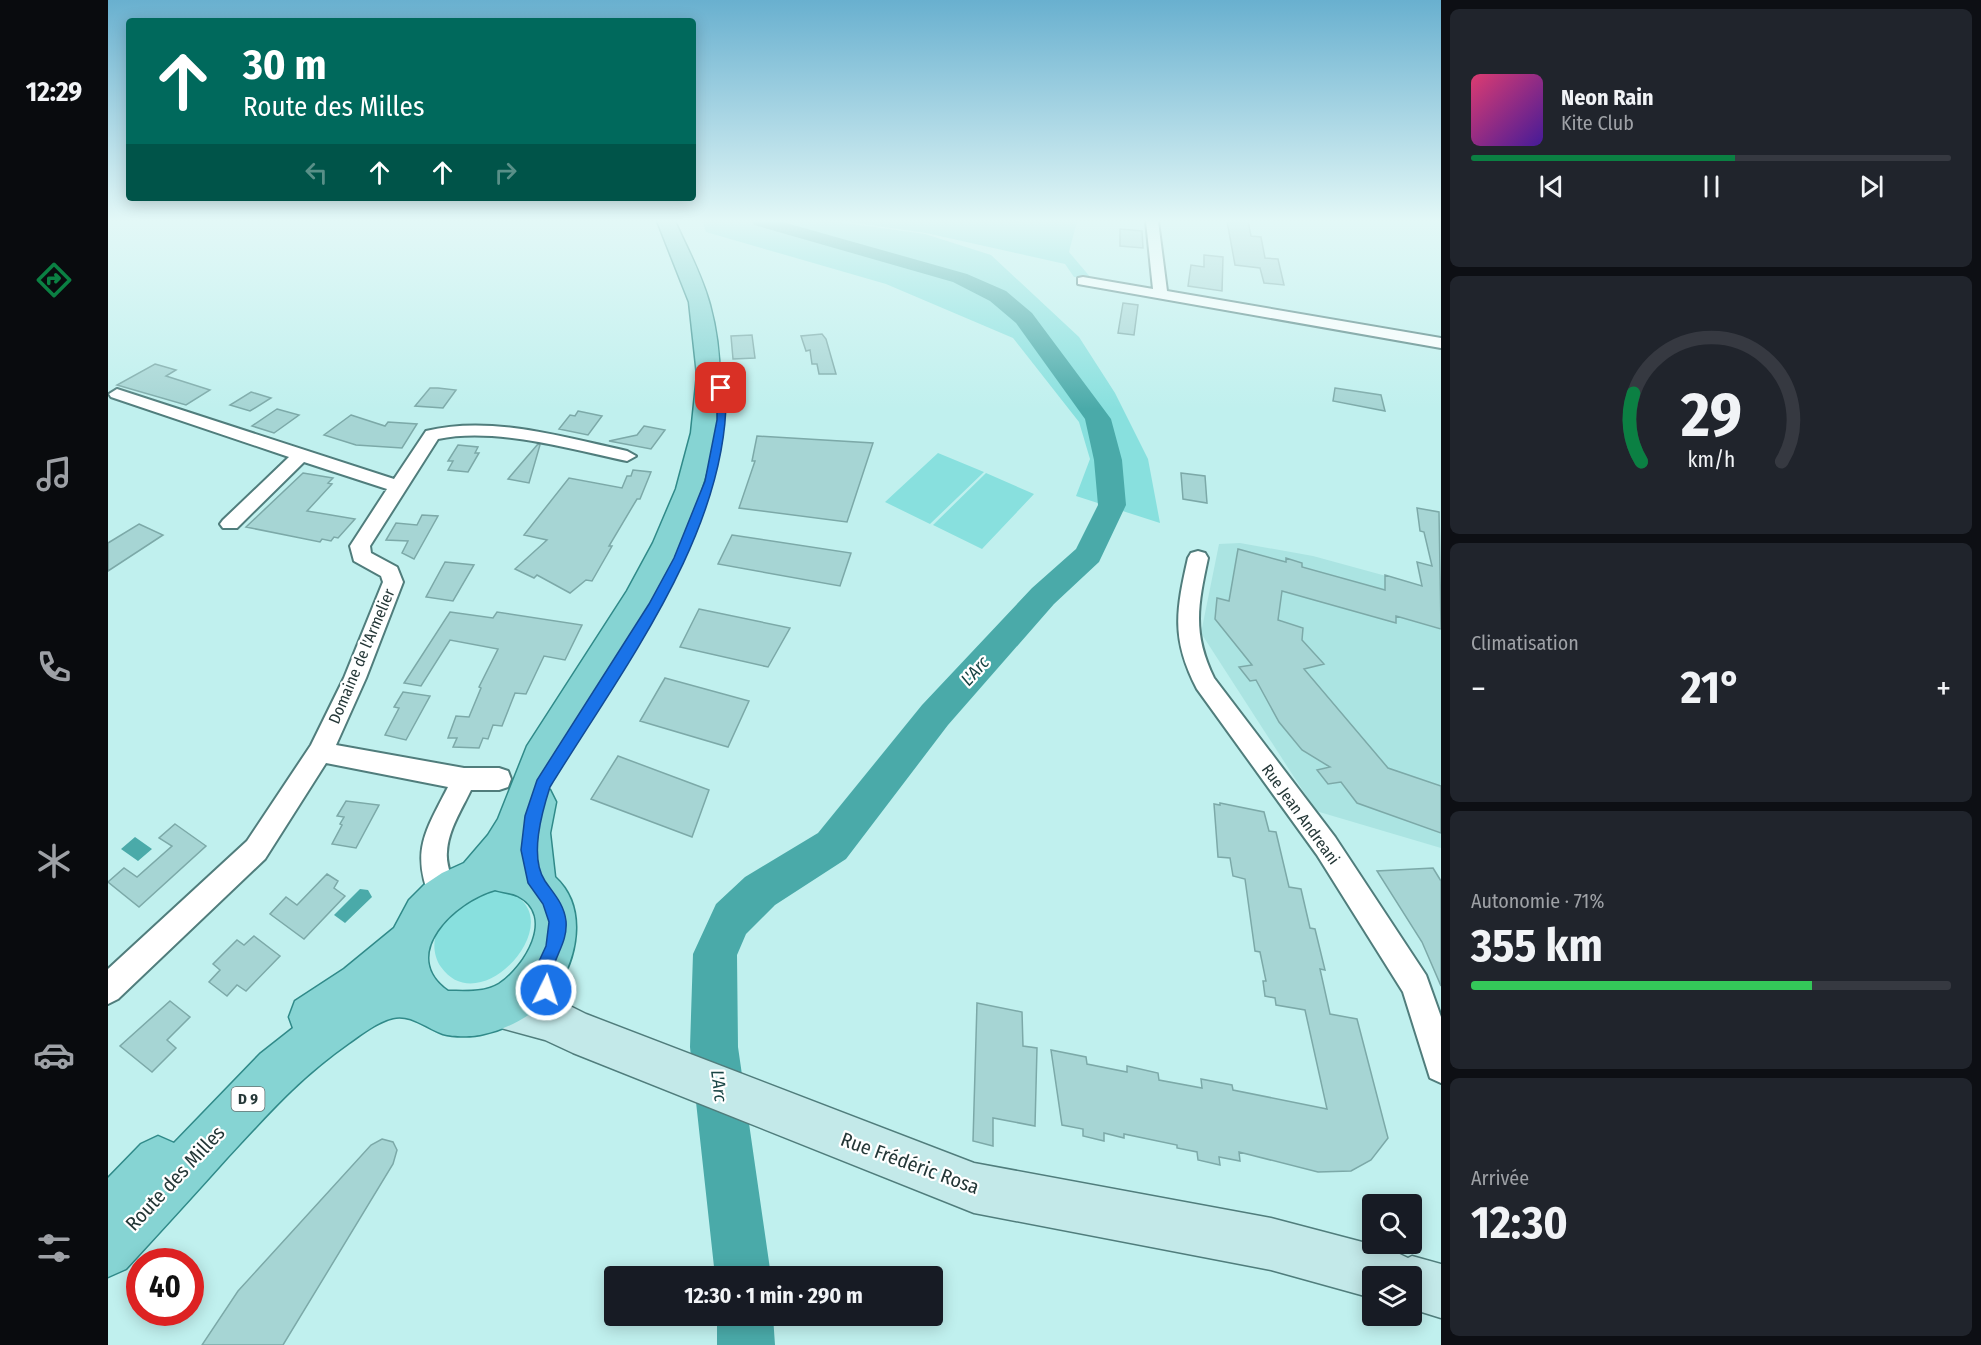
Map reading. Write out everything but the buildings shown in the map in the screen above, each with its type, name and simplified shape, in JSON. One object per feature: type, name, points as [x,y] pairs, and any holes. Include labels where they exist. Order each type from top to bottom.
[{"type":"main road","points":[[454,881],[510,872],[536,883],[550,899],[557,922],[555,947],[543,972],[525,993],[502,1008],[472,1016],[444,1012],[421,998],[412,982],[410,972],[410,942],[422,916],[454,881],[508,838],[544,749],[637,604],[673,533],[694,474],[703,437],[709,395],[709,354],[702,311],[691,284]]},
{"type":"main road","points":[[536,883],[530,850],[533,816],[543,785],[654,606],[680,558],[710,481],[722,420],[721,388],[709,354]]},
{"type":"main road","name":"Route des Milles","points":[[108,1215],[263,1054],[359,984],[410,942]]},
{"type":"main road","name":"Route des Milles","points":[[108,1251],[276,1070],[305,1046],[356,1013],[393,996],[421,998]]},
{"type":"street","points":[[1099,284],[1441,342]]},
{"type":"street","points":[[1159,284],[1160,294]]},
{"type":"street","points":[[117,394],[399,487]]},
{"type":"street","name":"Domaine de l'Armelier","points":[[108,989],[256,850],[320,752],[355,678],[393,582],[390,572],[361,556],[360,546],[432,435],[445,430],[521,436],[627,456]]},
{"type":"street","points":[[230,524],[301,455]]},
{"type":"street","name":"Rue Jean Andreani","points":[[1198,558],[1185,620],[1190,654],[1205,683],[1326,846],[1416,985],[1441,1067]]},
{"type":"street","points":[[320,752],[464,779],[500,778]]},
{"type":"street","points":[[454,881],[433,855],[436,836],[464,779]]},
{"type":"street","points":[[543,972],[562,1025]]},
{"type":"street","name":"Rue Frédéric Rosa","points":[[502,1008],[562,1025],[894,1159],[974,1188],[1271,1244],[1362,1269]]},
{"type":"street","points":[[1422,1286],[1441,1291]]},
{"type":"shaded area","points":[[886,284],[1022,284],[1079,337],[1115,393],[1148,459],[1160,523],[1076,496],[1090,459],[1079,422],[1013,338]]},
{"type":"shaded area","points":[[938,453],[984,472],[930,524],[885,502]]},
{"type":"shaded area","points":[[986,473],[1034,494],[982,549],[933,525]]},
{"type":"shaded area","points":[[1240,543],[1313,556],[1441,591],[1441,848],[1316,811],[1201,633],[1219,544]]},
{"type":"shaded area","points":[[135,837],[152,849],[138,861],[121,849]]},
{"type":"shaded area","points":[[360,889],[368,890],[372,897],[345,923],[334,915]]},
{"type":"shaded area","points":[[493,889],[519,898],[530,915],[529,935],[518,955],[501,972],[480,982],[459,982],[438,963],[434,947],[435,937],[444,919],[455,907]]},
{"type":"waterway","name":"L'Arc","points":[[742,1266],[714,1047],[715,954],[731,919],[760,891],[832,846],[935,715],[1043,596],[1088,555],[1112,505],[1108,460],[1098,419],[1024,318],[998,296],[972,284]]},
{"type":"waterway","name":"L'Arc","points":[[745,1326],[746,1345]]},
{"type":"route","points":[[546,990],[543,972],[555,947],[557,922],[550,899],[536,883],[530,850],[533,816],[543,785],[654,606],[680,558],[710,481],[722,420],[721,388]]}]
